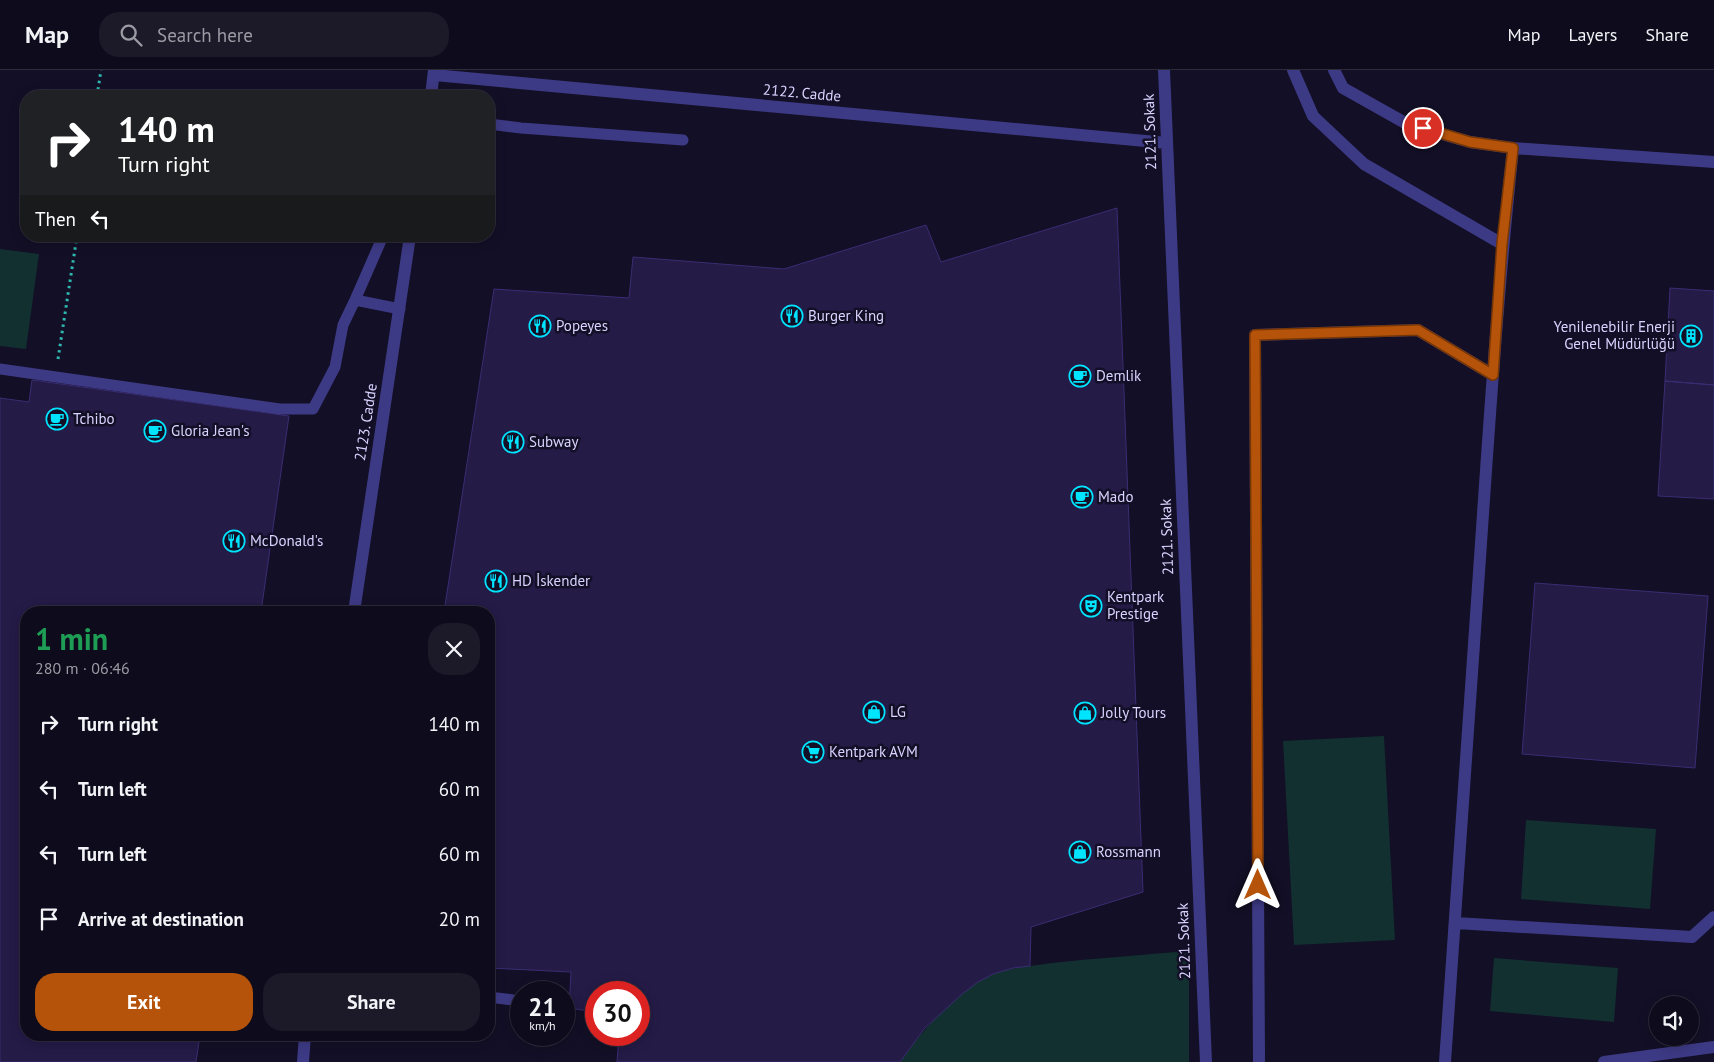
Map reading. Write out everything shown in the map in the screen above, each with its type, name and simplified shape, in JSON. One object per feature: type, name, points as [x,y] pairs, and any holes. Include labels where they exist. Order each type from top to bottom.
[{"type":"street","name":"2121. Sokak","points":[[1164,70],[1206,1062]]},
{"type":"street","points":[[1293,70],[1313,116],[1364,164],[1502,244]]},
{"type":"street","points":[[1334,70],[1343,88],[1407,124],[1470,142],[1513,148],[1714,162]]},
{"type":"street","name":"2122. Cadde","points":[[434,72],[1167,143]]},
{"type":"street","points":[[432,90],[434,72]]},
{"type":"street","points":[[1444,1062],[1456,923],[1502,244],[1513,148]]},
{"type":"street","name":"2123. Cadde","points":[[355,606],[409,242]]},
{"type":"street","points":[[1258,1062],[1255,335],[1418,330],[1493,375]]},
{"type":"street","points":[[1456,923],[1692,937],[1714,917]]},
{"type":"street","points":[[303,1062],[305,1041]]},
{"type":"street","points":[[1604,1062],[1714,1047]]},
{"type":"lane","points":[[495,125],[683,140]]},
{"type":"lane","points":[[0,369],[280,409],[313,408],[336,367],[343,325],[380,242]]},
{"type":"lane","points":[[355,300],[400,309]]},
{"type":"lane","points":[[495,999],[510,1000]]},
{"type":"path","points":[[99,90],[101,70]]},
{"type":"path","points":[[56,377],[76,242]]},
{"type":"green space","points":[[0,249],[39,254],[26,349],[0,346]]},
{"type":"green space","points":[[1384,736],[1395,940],[1294,945],[1283,741]]},
{"type":"green space","points":[[1526,820],[1656,829],[1650,909],[1521,899]]},
{"type":"green space","points":[[1189,951],[1189,1062],[900,1062],[941,1012],[965,990],[993,974],[1015,968],[1052,963]]},
{"type":"green space","points":[[1494,958],[1618,968],[1614,1022],[1490,1011]]},
{"type":"building","name":"Kentpark AVM","points":[[1117,208],[1143,892],[1031,927],[1030,966],[1013,968],[993,974],[978,982],[924,1029],[900,1062],[617,1062],[618,1046],[650,1046],[650,981],[585,981],[585,1010],[575,1009],[575,981],[570,981],[571,972],[495,968],[495,606],[445,606],[494,289],[629,298],[633,257],[784,269],[926,225],[941,262]]},
{"type":"building","name":"Yenilenebilir Enerji Genel Müdürlüğü","points":[[1670,288],[1714,291],[1714,385],[1665,381]]},
{"type":"building","points":[[32,380],[289,416],[262,606],[20,606],[20,1041],[199,1041],[196,1062],[0,1062],[0,398],[29,402]]},
{"type":"building","points":[[1665,381],[1714,385],[1714,499],[1658,496]]},
{"type":"building","points":[[1535,583],[1708,596],[1695,768],[1522,754]]},
{"type":"place","name":"Burger King","points":[[792,316]]},
{"type":"place","name":"Popeyes","points":[[540,326]]},
{"type":"place","name":"Yenilenebilir Enerji Genel Müdürlüğü","points":[[1691,336]]},
{"type":"place","name":"Demlik","points":[[1080,376]]},
{"type":"place","name":"Tchibo","points":[[57,419]]},
{"type":"place","name":"Gloria Jean's","points":[[155,431]]},
{"type":"place","name":"Subway","points":[[513,442]]},
{"type":"place","name":"Mado","points":[[1082,497]]},
{"type":"place","name":"McDonald's","points":[[234,541]]},
{"type":"place","name":"HD İskender","points":[[496,581]]},
{"type":"place","name":"Kentpark Prestige","points":[[1091,606]]},
{"type":"place","name":"LG","points":[[874,712]]},
{"type":"place","name":"Jolly Tours","points":[[1085,713]]},
{"type":"place","name":"Kentpark AVM","points":[[813,752]]},
{"type":"place","name":"Rossmann","points":[[1080,852]]},
{"type":"route","points":[[1258,885],[1255,335],[1418,330],[1493,375],[1502,244],[1513,148],[1470,142],[1423,128]]}]
